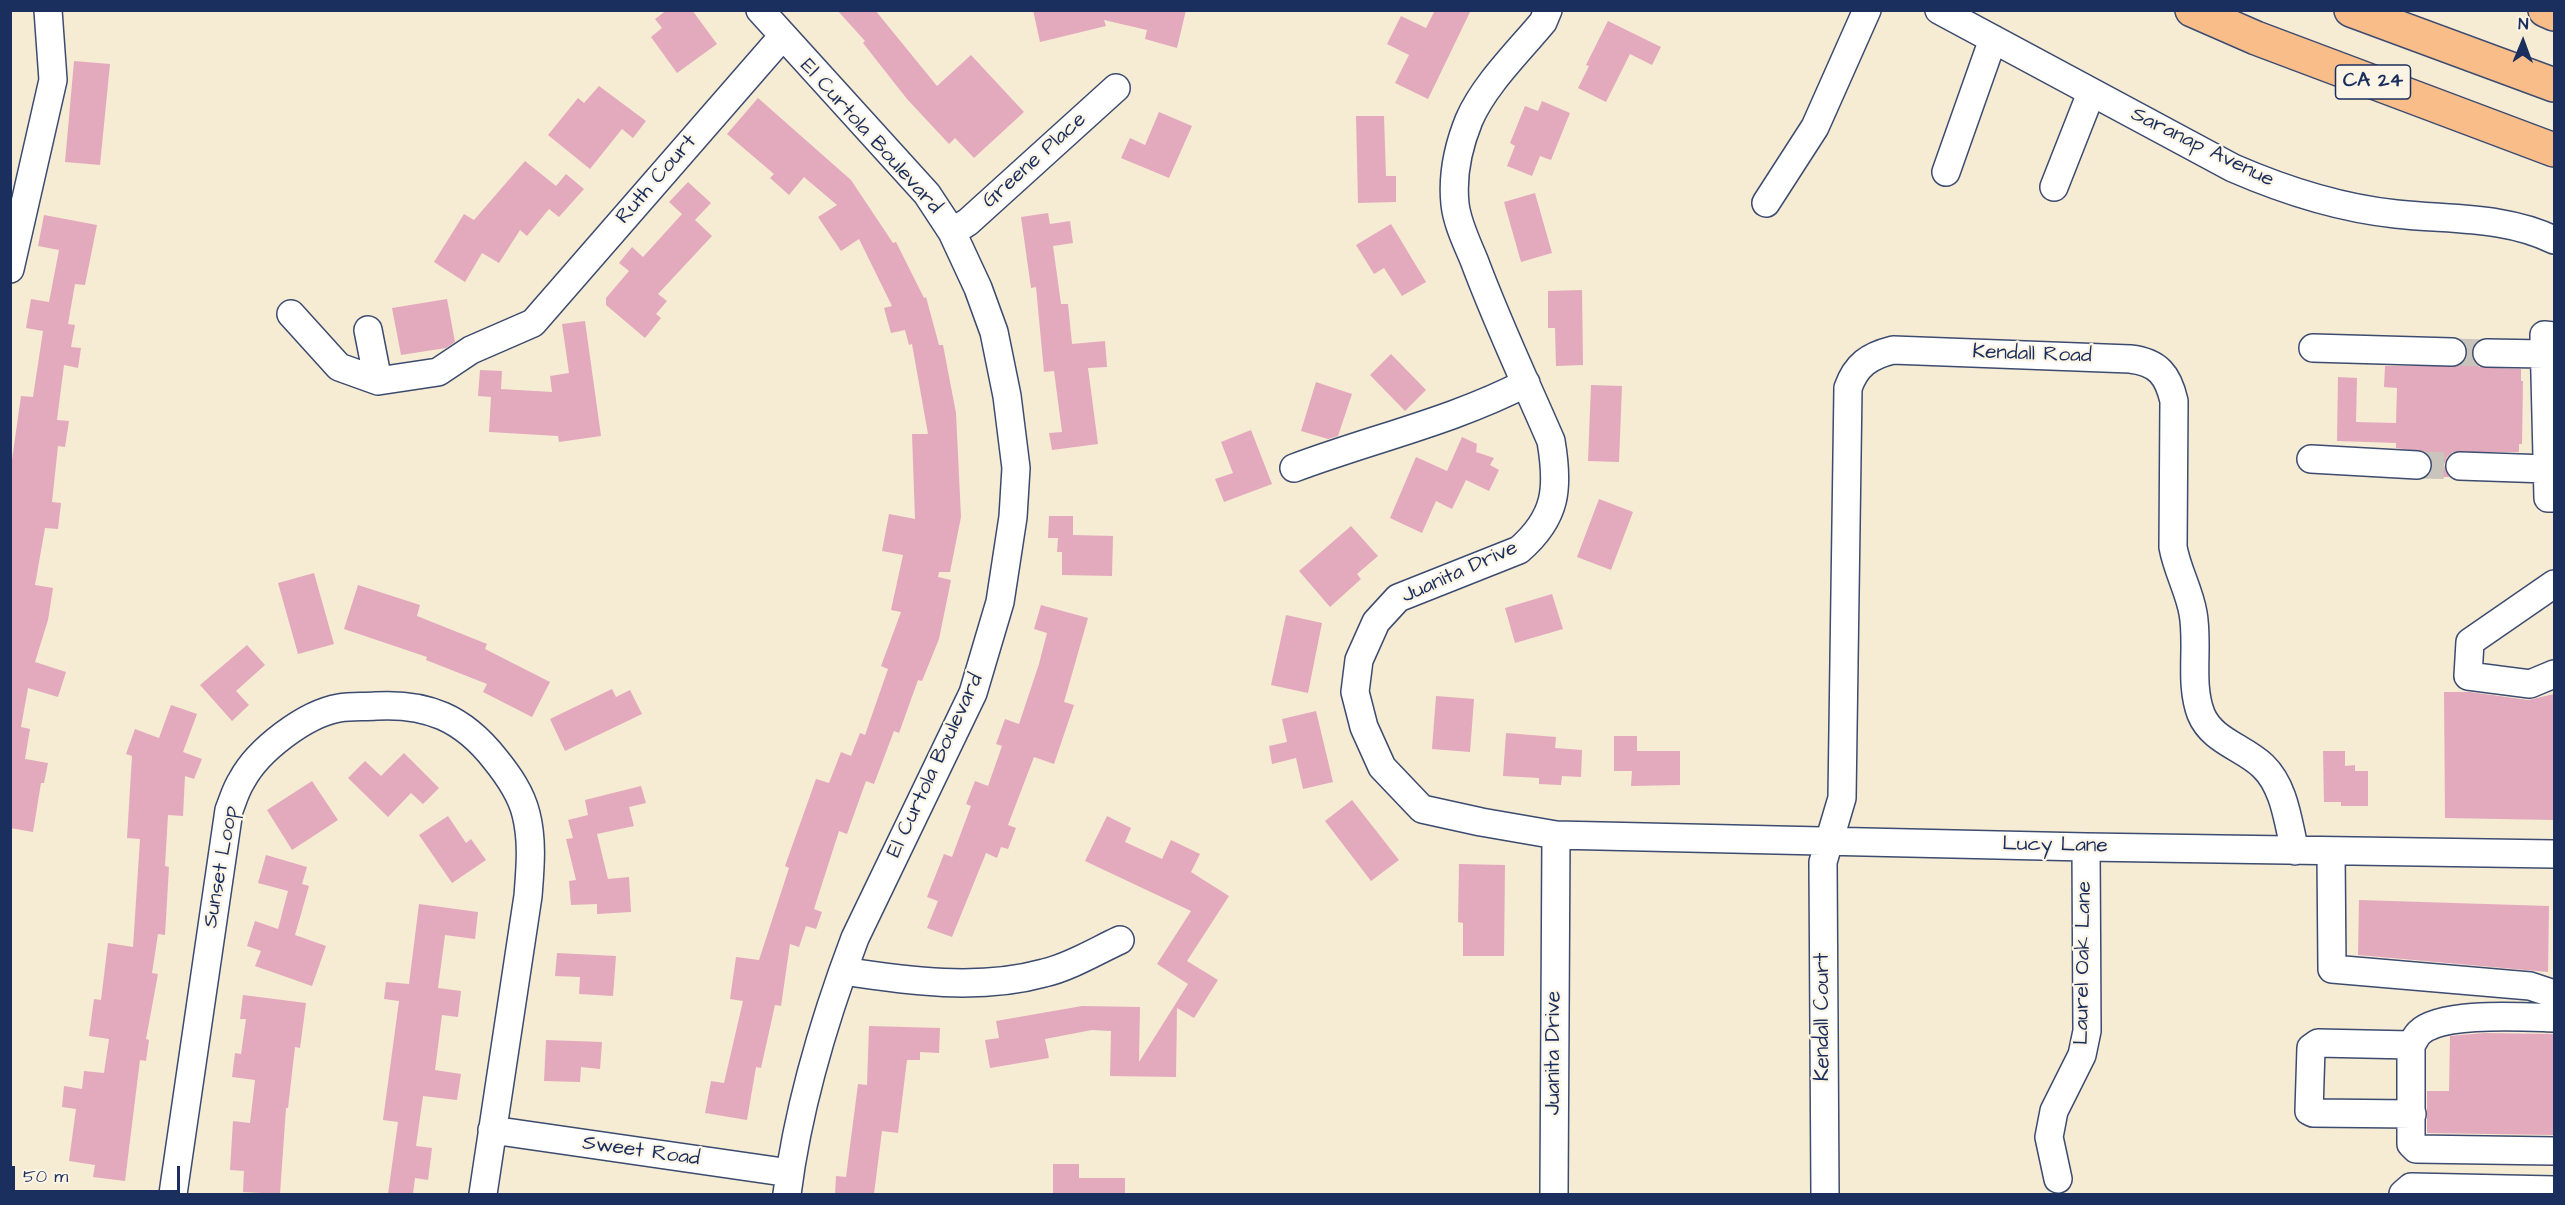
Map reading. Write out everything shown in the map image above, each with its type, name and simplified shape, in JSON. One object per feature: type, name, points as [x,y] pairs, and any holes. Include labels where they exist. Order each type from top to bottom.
[{"type":"highway","name":"CA 24","points":[[2192,10],[2256,38],[2554,150]]},
{"type":"highway","points":[[2351,10],[2554,85]]},
{"type":"highway","points":[[2545,10],[2554,14]]},
{"type":"street","points":[[10,269],[53,80],[48,10]]},
{"type":"street","name":"El Curtola Boulevard","points":[[760,10],[782,37],[927,194],[952,232],[978,288],[994,332],[1007,396],[1016,468],[1002,592],[973,693],[855,938],[817,1054],[788,1184]]},
{"type":"street","name":"Juanita Drive","points":[[1548,10],[1543,22],[1480,99],[1462,140],[1456,159],[1454,180],[1455,207],[1482,283],[1551,441],[1556,468],[1556,485],[1547,519],[1535,536],[1519,550],[1398,598],[1376,622],[1359,660],[1355,692],[1364,727],[1382,767],[1422,809],[1556,835],[1554,1194]]},
{"type":"street","points":[[1766,203],[1815,127],[1867,10]]},
{"type":"street","name":"Saranap Avenue","points":[[1939,10],[2233,168],[2270,184],[2334,204],[2395,214],[2503,222],[2531,229],[2554,240]]},
{"type":"street","name":"Ruth Court","points":[[378,381],[438,372],[471,350],[533,323],[782,37]]},
{"type":"street","points":[[1946,172],[1993,39]]},
{"type":"street","name":"Greene Place","points":[[952,232],[968,222],[1116,88]]},
{"type":"street","points":[[2054,187],[2091,93]]},
{"type":"street","points":[[291,314],[339,367],[378,381]]},
{"type":"street","points":[[368,330],[378,381]]},
{"type":"street","points":[[2487,353],[2549,345],[2547,469],[2548,498],[2554,498]]},
{"type":"street","points":[[2313,348],[2452,352]]},
{"type":"street","name":"Kendall Road","points":[[1830,841],[1842,798],[1848,388],[1853,374],[1862,363],[1877,354],[1893,351],[2130,359],[2146,361],[2159,370],[2170,383],[2174,401],[2173,547],[2176,566],[2193,611],[2197,695],[2201,714],[2210,729],[2262,765],[2277,783],[2295,851]]},
{"type":"street","points":[[1294,468],[1348,447],[1453,416],[1493,400],[1526,383]]},
{"type":"street","points":[[2311,459],[2417,465]]},
{"type":"street","points":[[2460,466],[2547,469]]},
{"type":"street","points":[[2554,584],[2470,642],[2468,676],[2530,684],[2554,674]]},
{"type":"street","name":"Sunset Loop","points":[[173,1194],[229,810],[242,778],[271,746],[299,724],[338,708],[386,705],[424,707],[454,720],[488,749],[512,780],[526,814],[530,855],[528,897],[483,1194]]},
{"type":"street","name":"Lucy Lane","points":[[1556,835],[2331,852],[2554,854]]},
{"type":"street","name":"Kendall Court","points":[[1825,1194],[1823,862],[1830,841]]},
{"type":"street","name":"Laurel Oak Lane","points":[[2058,1179],[2049,1137],[2054,1111],[2082,1054],[2087,1031],[2086,847]]},
{"type":"street","points":[[2331,852],[2332,969],[2530,986],[2554,994]]},
{"type":"street","points":[[843,971],[915,982],[986,982],[1045,973],[1120,940]]},
{"type":"street","points":[[2554,1018],[2461,1018],[2434,1024],[2419,1032],[2411,1045],[2411,1144],[2415,1149],[2554,1151]]},
{"type":"street","points":[[2411,1045],[2314,1044],[2311,1048],[2307,1107],[2313,1113],[2412,1114]]},
{"type":"street","name":"Sweet Road","points":[[492,1130],[788,1184]]},
{"type":"street","points":[[2403,1194],[2411,1187],[2554,1190]]},
{"type":"building","points":[[667,10],[692,10],[717,44],[677,73],[651,37],[662,28],[655,19]]},
{"type":"building","points":[[837,10],[875,10],[937,86],[971,55],[1024,112],[974,158],[955,138],[949,144],[907,99],[863,43],[865,41]]},
{"type":"building","points":[[1033,10],[1186,10],[1177,48],[1145,39],[1147,30],[1104,20],[1106,26],[1040,42]]},
{"type":"building","points":[[1435,10],[1471,10],[1428,99],[1395,83],[1409,55],[1387,44],[1401,16],[1426,28]]},
{"type":"building","points":[[1608,21],[1661,47],[1652,65],[1630,54],[1606,102],[1578,88],[1589,66],[1586,65]]},
{"type":"building","points":[[74,61],[110,64],[100,165],[65,162]]},
{"type":"building","points":[[599,86],[646,121],[633,138],[622,129],[590,169],[548,135],[578,98],[584,103]]},
{"type":"building","points":[[758,98],[851,180],[893,243],[896,242],[924,298],[926,297],[939,345],[943,345],[956,413],[961,517],[950,572],[939,572],[938,577],[951,580],[939,639],[922,681],[918,680],[899,733],[894,731],[874,784],[866,781],[847,834],[839,831],[814,909],[822,912],[816,929],[806,926],[799,947],[790,944],[781,1006],[775,1005],[761,1068],[756,1067],[747,1120],[705,1113],[711,1081],[724,1083],[743,1001],[730,999],[736,957],[759,960],[789,868],[785,866],[816,779],[829,783],[841,752],[851,756],[860,733],[865,735],[888,669],[881,666],[901,612],[891,610],[903,555],[882,551],[889,514],[915,519],[912,434],[928,434],[912,344],[909,345],[905,330],[891,333],[884,308],[892,306],[859,239],[841,251],[818,217],[837,205],[804,177],[789,195],[770,178],[774,174],[727,134]]},
{"type":"building","points":[[1542,101],[1570,113],[1551,160],[1540,156],[1532,176],[1507,166],[1515,146],[1510,143],[1525,106],[1538,111]]},
{"type":"building","points":[[1159,112],[1192,126],[1169,178],[1121,158],[1130,138],[1145,145]]},
{"type":"building","points":[[1356,116],[1384,116],[1386,176],[1396,176],[1396,202],[1358,203]]},
{"type":"building","points":[[525,161],[556,186],[566,174],[584,189],[559,217],[549,209],[527,236],[520,230],[499,263],[482,253],[465,282],[434,262],[464,214],[474,220]]},
{"type":"building","points":[[688,182],[711,203],[695,220],[712,236],[658,294],[667,301],[656,314],[661,318],[645,338],[606,305],[606,298],[629,271],[619,263],[632,247],[643,257],[682,214],[669,202]]},
{"type":"building","points":[[1535,193],[1552,253],[1521,262],[1504,202]]},
{"type":"building","points":[[1048,213],[1050,224],[1070,221],[1073,243],[1053,246],[1061,304],[1068,304],[1072,344],[1105,341],[1107,367],[1088,368],[1098,444],[1052,450],[1049,433],[1062,432],[1054,371],[1044,372],[1036,287],[1031,288],[1021,217]]},
{"type":"building","points":[[44,215],[97,225],[85,285],[75,284],[68,324],[75,325],[71,347],[81,348],[78,368],[64,365],[57,420],[69,421],[65,447],[58,446],[52,502],[61,503],[58,529],[45,528],[35,585],[53,588],[48,620],[35,662],[66,672],[58,697],[28,688],[21,727],[30,729],[25,759],[48,763],[44,783],[41,783],[33,832],[10,828],[10,474],[21,396],[33,397],[43,331],[26,328],[31,299],[49,302],[59,250],[38,246]]},
{"type":"building","points":[[1391,224],[1426,282],[1402,296],[1384,268],[1374,274],[1356,245]]},
{"type":"building","points":[[1582,290],[1583,365],[1556,366],[1555,328],[1548,328],[1548,291]]},
{"type":"building","points":[[447,299],[455,342],[446,348],[401,355],[392,308]]},
{"type":"building","points":[[585,321],[601,436],[559,442],[558,436],[489,432],[491,397],[478,396],[480,370],[502,371],[501,389],[552,392],[550,376],[569,373],[562,324]]},
{"type":"building","points":[[2466,346],[2473,346],[2473,360],[2479,367],[2521,369],[2521,381],[2523,381],[2522,444],[2519,444],[2519,452],[2453,452],[2447,457],[2444,465],[2449,477],[2427,477],[2433,465],[2431,457],[2425,452],[2396,448],[2396,443],[2337,441],[2338,377],[2357,378],[2356,422],[2396,423],[2397,388],[2384,387],[2385,366],[2459,366],[2466,360]]},
{"type":"building","points":[[1391,354],[1426,390],[1405,411],[1370,375]]},
{"type":"building","points":[[1316,382],[1352,394],[1338,436],[1328,439],[1301,431]]},
{"type":"building","points":[[1591,385],[1622,386],[1619,462],[1588,461]]},
{"type":"building","points":[[1251,430],[1272,484],[1224,502],[1215,479],[1233,473],[1221,442]]},
{"type":"building","points":[[1462,437],[1477,444],[1476,452],[1494,458],[1490,465],[1499,470],[1489,491],[1466,480],[1452,509],[1436,501],[1422,533],[1390,518],[1416,457],[1447,471]]},
{"type":"building","points":[[1599,499],[1633,512],[1611,570],[1577,557]]},
{"type":"building","points":[[1049,516],[1073,516],[1073,535],[1113,536],[1112,576],[1062,575],[1062,552],[1057,552],[1058,538],[1048,538]]},
{"type":"building","points":[[1351,526],[1378,556],[1357,574],[1361,579],[1330,607],[1299,571]]},
{"type":"building","points":[[314,573],[334,644],[298,654],[278,583]]},
{"type":"building","points":[[358,585],[420,605],[417,616],[487,644],[485,649],[550,682],[532,717],[483,692],[487,684],[426,660],[427,657],[344,629]]},
{"type":"building","points":[[1552,594],[1563,629],[1515,643],[1505,608]]},
{"type":"building","points":[[1041,605],[1088,618],[1064,702],[1074,705],[1054,764],[1034,757],[1008,825],[1016,828],[1008,849],[1001,847],[997,858],[986,853],[952,937],[927,928],[938,901],[927,897],[944,854],[952,857],[971,806],[966,804],[975,781],[988,786],[1002,746],[996,744],[1005,719],[1019,724],[1047,633],[1034,629]]},
{"type":"building","points":[[1286,615],[1322,623],[1308,693],[1271,685]]},
{"type":"building","points":[[247,645],[265,665],[236,691],[249,705],[232,721],[200,685]]},
{"type":"building","points":[[612,689],[616,697],[630,690],[642,714],[565,751],[550,719]]},
{"type":"building","points":[[2444,692],[2470,692],[2528,700],[2554,694],[2554,820],[2445,818]]},
{"type":"building","points":[[1436,696],[1474,699],[1470,752],[1432,749]]},
{"type":"building","points":[[171,705],[197,714],[183,752],[202,759],[194,779],[185,776],[183,816],[168,815],[165,866],[169,867],[165,935],[158,934],[152,973],[158,974],[146,1039],[149,1040],[146,1061],[140,1060],[125,1181],[93,1177],[95,1165],[69,1161],[76,1109],[62,1107],[64,1086],[82,1089],[84,1071],[104,1073],[109,1039],[89,1036],[94,999],[101,1000],[108,943],[133,947],[140,839],[127,838],[132,756],[126,754],[135,729],[159,738]]},
{"type":"building","points":[[1316,711],[1333,782],[1303,789],[1296,758],[1272,764],[1269,746],[1287,742],[1282,719]]},
{"type":"building","points":[[1506,733],[1556,737],[1555,748],[1582,750],[1581,777],[1562,776],[1561,785],[1539,784],[1539,778],[1503,776]]},
{"type":"building","points":[[1614,736],[1637,736],[1637,751],[1680,751],[1680,785],[1631,786],[1632,771],[1614,771]]},
{"type":"building","points":[[2323,751],[2345,751],[2345,766],[2355,765],[2355,771],[2368,771],[2368,806],[2341,806],[2341,802],[2324,802]]},
{"type":"building","points":[[404,753],[439,788],[423,804],[411,793],[388,817],[348,778],[365,761],[381,776]]},
{"type":"building","points":[[312,781],[338,820],[292,850],[267,810]]},
{"type":"building","points":[[641,786],[646,803],[629,807],[634,826],[597,834],[608,879],[629,877],[631,912],[597,914],[597,904],[571,905],[569,881],[576,880],[566,839],[573,838],[568,820],[588,815],[585,800]]},
{"type":"building","points":[[1352,800],[1399,860],[1371,881],[1325,821]]},
{"type":"building","points":[[448,816],[466,843],[471,839],[486,860],[452,883],[419,835]]},
{"type":"building","points":[[1107,816],[1131,828],[1125,842],[1162,859],[1171,840],[1200,854],[1191,872],[1229,896],[1187,961],[1218,980],[1194,1018],[1177,1008],[1176,1077],[1110,1076],[1111,1031],[1092,1030],[1045,1039],[1049,1058],[990,1068],[985,1040],[999,1038],[996,1021],[1082,1006],[1140,1007],[1139,1062],[1188,984],[1157,964],[1191,911],[1085,861]]},
{"type":"building","points":[[266,855],[307,867],[302,884],[309,886],[295,935],[326,946],[312,986],[255,966],[261,951],[247,946],[255,921],[278,929],[288,891],[258,883]]},
{"type":"building","points":[[1459,864],[1505,865],[1504,956],[1463,956],[1463,923],[1458,922]]},
{"type":"building","points":[[2359,900],[2549,906],[2548,972],[2358,955]]},
{"type":"building","points":[[419,904],[478,912],[475,939],[445,935],[438,988],[461,991],[458,1017],[442,1015],[435,1070],[461,1074],[457,1100],[423,1096],[416,1146],[432,1148],[428,1180],[415,1178],[413,1194],[388,1194],[398,1122],[383,1120],[399,1001],[384,999],[386,982],[409,984]]},
{"type":"building","points":[[557,953],[616,956],[613,996],[579,994],[580,977],[555,976]]},
{"type":"building","points":[[243,995],[306,1003],[300,1048],[295,1047],[288,1108],[286,1108],[280,1194],[243,1192],[244,1171],[230,1170],[233,1121],[250,1123],[255,1080],[232,1077],[235,1053],[241,1054],[246,1019],[240,1019]]},
{"type":"building","points":[[869,1026],[940,1028],[939,1053],[920,1052],[920,1060],[907,1060],[898,1133],[882,1131],[874,1194],[835,1194],[836,1176],[846,1177],[858,1084],[867,1085]]},
{"type":"building","points":[[2484,1033],[2554,1034],[2553,1135],[2427,1133],[2427,1091],[2449,1091],[2450,1036]]},
{"type":"building","points":[[546,1040],[602,1042],[600,1069],[581,1067],[580,1082],[544,1081]]},
{"type":"building","points":[[1053,1164],[1079,1164],[1079,1178],[1125,1178],[1125,1194],[1053,1194]]},
{"type":"tunnel","points":[[2452,352],[2487,353]]},
{"type":"tunnel","points":[[2417,465],[2460,466]]}]
